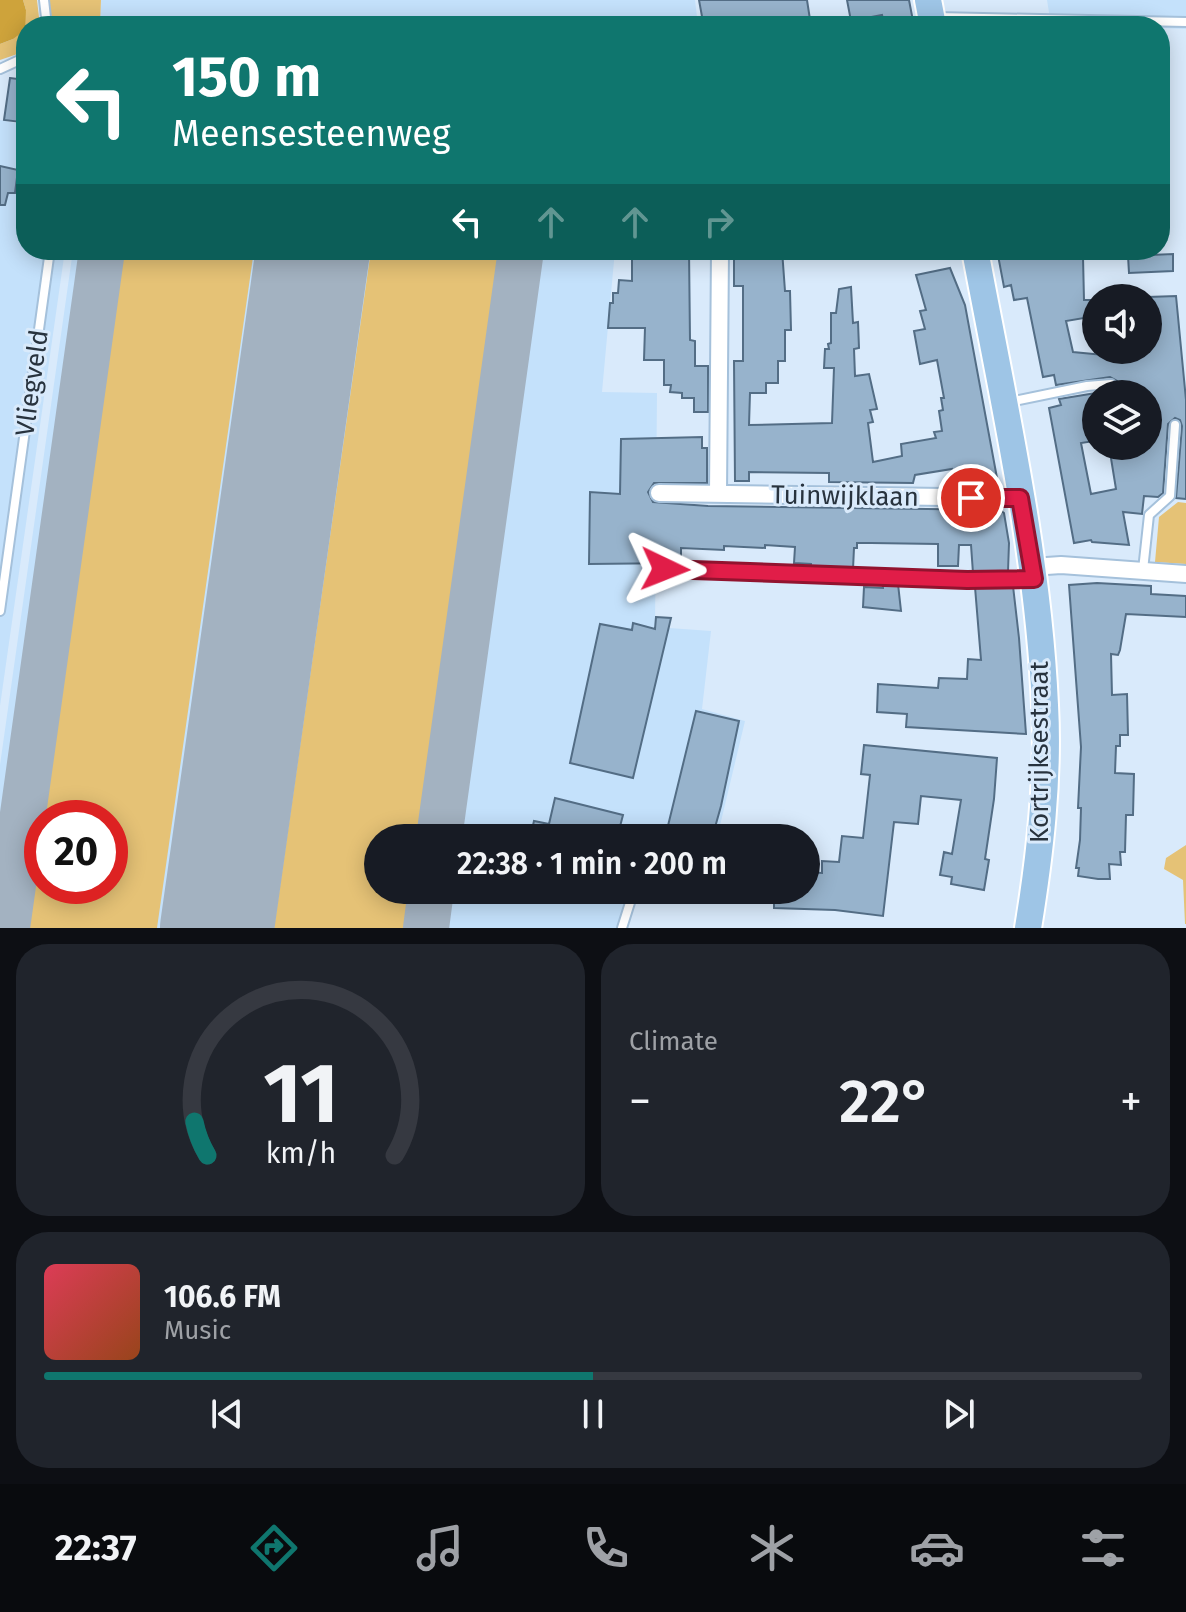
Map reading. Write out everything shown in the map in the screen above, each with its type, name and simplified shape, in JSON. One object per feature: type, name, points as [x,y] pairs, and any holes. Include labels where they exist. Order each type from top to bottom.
[{"type":"main road","name":"Kortrijksestraat","points":[[977,260],[1033,574],[1045,706],[1045,783],[1038,865],[1028,928]]},
{"type":"street","points":[[718,494],[720,260]]},
{"type":"street","name":"Tuinwijklaan","points":[[659,493],[1020,498]]},
{"type":"street","points":[[1033,574],[1061,565],[1186,574]]},
{"type":"lane","points":[[931,15],[954,16]]},
{"type":"lane","name":"Vliegveld","points":[[0,611],[49,260]]},
{"type":"lane","points":[[1004,403],[1082,387]]},
{"type":"lane","points":[[1143,571],[1149,515],[1170,496],[1175,425]]},
{"type":"lane","points":[[665,569],[967,580],[1033,574]]},
{"type":"lane","points":[[622,928],[630,904]]},
{"type":"shaded area","points":[[0,0],[23,0],[26,16],[16,16],[16,37],[0,44]]},
{"type":"shaded area","points":[[23,0],[37,0],[39,16],[23,16],[26,10]]},
{"type":"shaded area","points":[[49,0],[101,0],[100,16],[51,16]]},
{"type":"shaded area","points":[[101,0],[695,0],[697,16],[100,16]]},
{"type":"shaded area","points":[[1047,0],[1186,0],[1186,29],[1170,28],[1170,16],[1050,16]]},
{"type":"shaded area","points":[[16,32],[16,54],[0,60],[0,44],[13,39]]},
{"type":"shaded area","points":[[0,120],[16,123],[16,260],[64,260],[0,706]]},
{"type":"shaded area","points":[[72,260],[614,260],[602,392],[657,393],[655,627],[711,631],[702,709],[745,721],[720,824],[364,824],[364,904],[625,904],[616,928],[0,928],[0,765]]},
{"type":"shaded area","points":[[115,260],[253,260],[157,928],[22,928],[25,904],[128,904],[128,800],[40,800]]},
{"type":"shaded area","points":[[370,260],[506,260],[426,824],[364,824],[364,904],[415,904],[412,928],[274,928]]},
{"type":"shaded area","points":[[1178,502],[1186,503],[1186,564],[1155,562],[1159,517]]},
{"type":"shaded area","points":[[1186,845],[1185,924],[1183,880],[1164,869],[1166,858]]},
{"type":"building","points":[[699,0],[807,0],[809,16],[702,16]]},
{"type":"building","points":[[847,0],[909,0],[912,16],[882,15],[850,16]]},
{"type":"building","points":[[10,78],[16,79],[16,121],[4,120]]},
{"type":"building","points":[[0,166],[16,170],[16,185],[15,193],[8,193],[5,205],[0,205]]},
{"type":"building","points":[[1170,254],[1173,254],[1173,271],[1129,273],[1128,260],[1170,260]]},
{"type":"building","points":[[632,260],[689,260],[690,340],[695,341],[695,366],[708,366],[708,412],[694,412],[694,398],[682,398],[682,393],[670,392],[671,385],[664,385],[664,360],[644,360],[645,328],[608,328],[610,303],[613,303],[613,293],[618,293],[619,280],[632,281]]},
{"type":"building","points":[[734,260],[783,260],[785,291],[790,291],[791,330],[785,330],[785,361],[778,361],[778,383],[766,383],[766,393],[750,393],[749,425],[832,423],[834,368],[824,368],[825,349],[829,349],[828,344],[831,343],[831,313],[836,313],[839,289],[851,287],[853,323],[858,322],[859,348],[854,349],[855,376],[869,374],[877,409],[870,410],[873,422],[868,423],[873,462],[902,456],[901,444],[936,438],[934,432],[942,431],[939,411],[943,410],[941,398],[944,398],[937,360],[920,364],[914,331],[925,329],[920,311],[926,310],[916,275],[950,268],[965,305],[997,478],[958,484],[956,472],[953,473],[952,469],[915,475],[913,483],[829,482],[829,473],[749,472],[749,481],[735,481],[734,361],[743,361],[743,286],[734,286]]},
{"type":"building","points":[[999,260],[1083,260],[1082,318],[1066,321],[1073,352],[1082,353],[1082,364],[1162,364],[1162,296],[1176,296],[1186,400],[1186,499],[1176,498],[1182,426],[1180,420],[1175,418],[1168,424],[1163,493],[1158,497],[1144,496],[1142,514],[1123,512],[1129,545],[1091,540],[1074,543],[1049,408],[1061,405],[1059,399],[1082,395],[1082,460],[1091,494],[1116,489],[1111,460],[1162,460],[1162,380],[1115,380],[1110,377],[1056,385],[1054,375],[1043,377],[1027,298],[1014,300],[1011,285],[1004,287]]},
{"type":"building","points":[[702,437],[702,448],[707,448],[707,483],[654,483],[648,492],[653,502],[708,506],[1000,510],[1004,513],[1009,543],[1008,572],[973,573],[971,545],[959,545],[958,566],[938,566],[938,544],[857,543],[853,569],[794,563],[795,547],[765,545],[765,548],[724,546],[724,550],[681,548],[681,563],[589,564],[590,492],[620,494],[621,439]]},
{"type":"building","points":[[883,584],[898,584],[901,611],[863,607],[864,587],[883,588]]},
{"type":"building","points":[[1069,585],[1151,586],[1151,594],[1186,596],[1186,617],[1126,614],[1120,650],[1118,655],[1111,654],[1112,695],[1127,694],[1128,735],[1120,735],[1120,746],[1116,746],[1115,773],[1134,774],[1133,815],[1126,815],[1125,852],[1120,852],[1121,865],[1109,864],[1110,879],[1078,876],[1079,868],[1076,868],[1080,840],[1081,747]]},
{"type":"building","points":[[1013,586],[1026,734],[906,727],[907,714],[877,712],[878,684],[938,688],[939,678],[967,679],[968,659],[981,660],[975,587]]},
{"type":"building","points":[[656,617],[671,618],[633,778],[570,763],[600,624],[632,630],[633,623],[655,629]]},
{"type":"building","points":[[696,711],[739,721],[716,824],[668,824]]},
{"type":"building","points":[[864,745],[997,758],[984,890],[951,884],[952,877],[940,875],[944,852],[952,854],[961,800],[921,796],[918,824],[894,822],[883,916],[835,910],[774,908],[774,904],[820,904],[822,861],[839,862],[842,836],[863,838],[870,775],[861,774]]},
{"type":"building","points":[[555,798],[623,815],[621,824],[549,824]]},
{"type":"taxiway","points":[[7,928],[101,260]]},
{"type":"taxiway","points":[[441,824],[520,260]]},
{"type":"taxiway","points":[[426,928],[429,904]]},
{"type":"runway","points":[[217,928],[312,260]]},
{"type":"route","points":[[665,569],[967,580],[1034,579],[1020,498],[971,498]]}]
